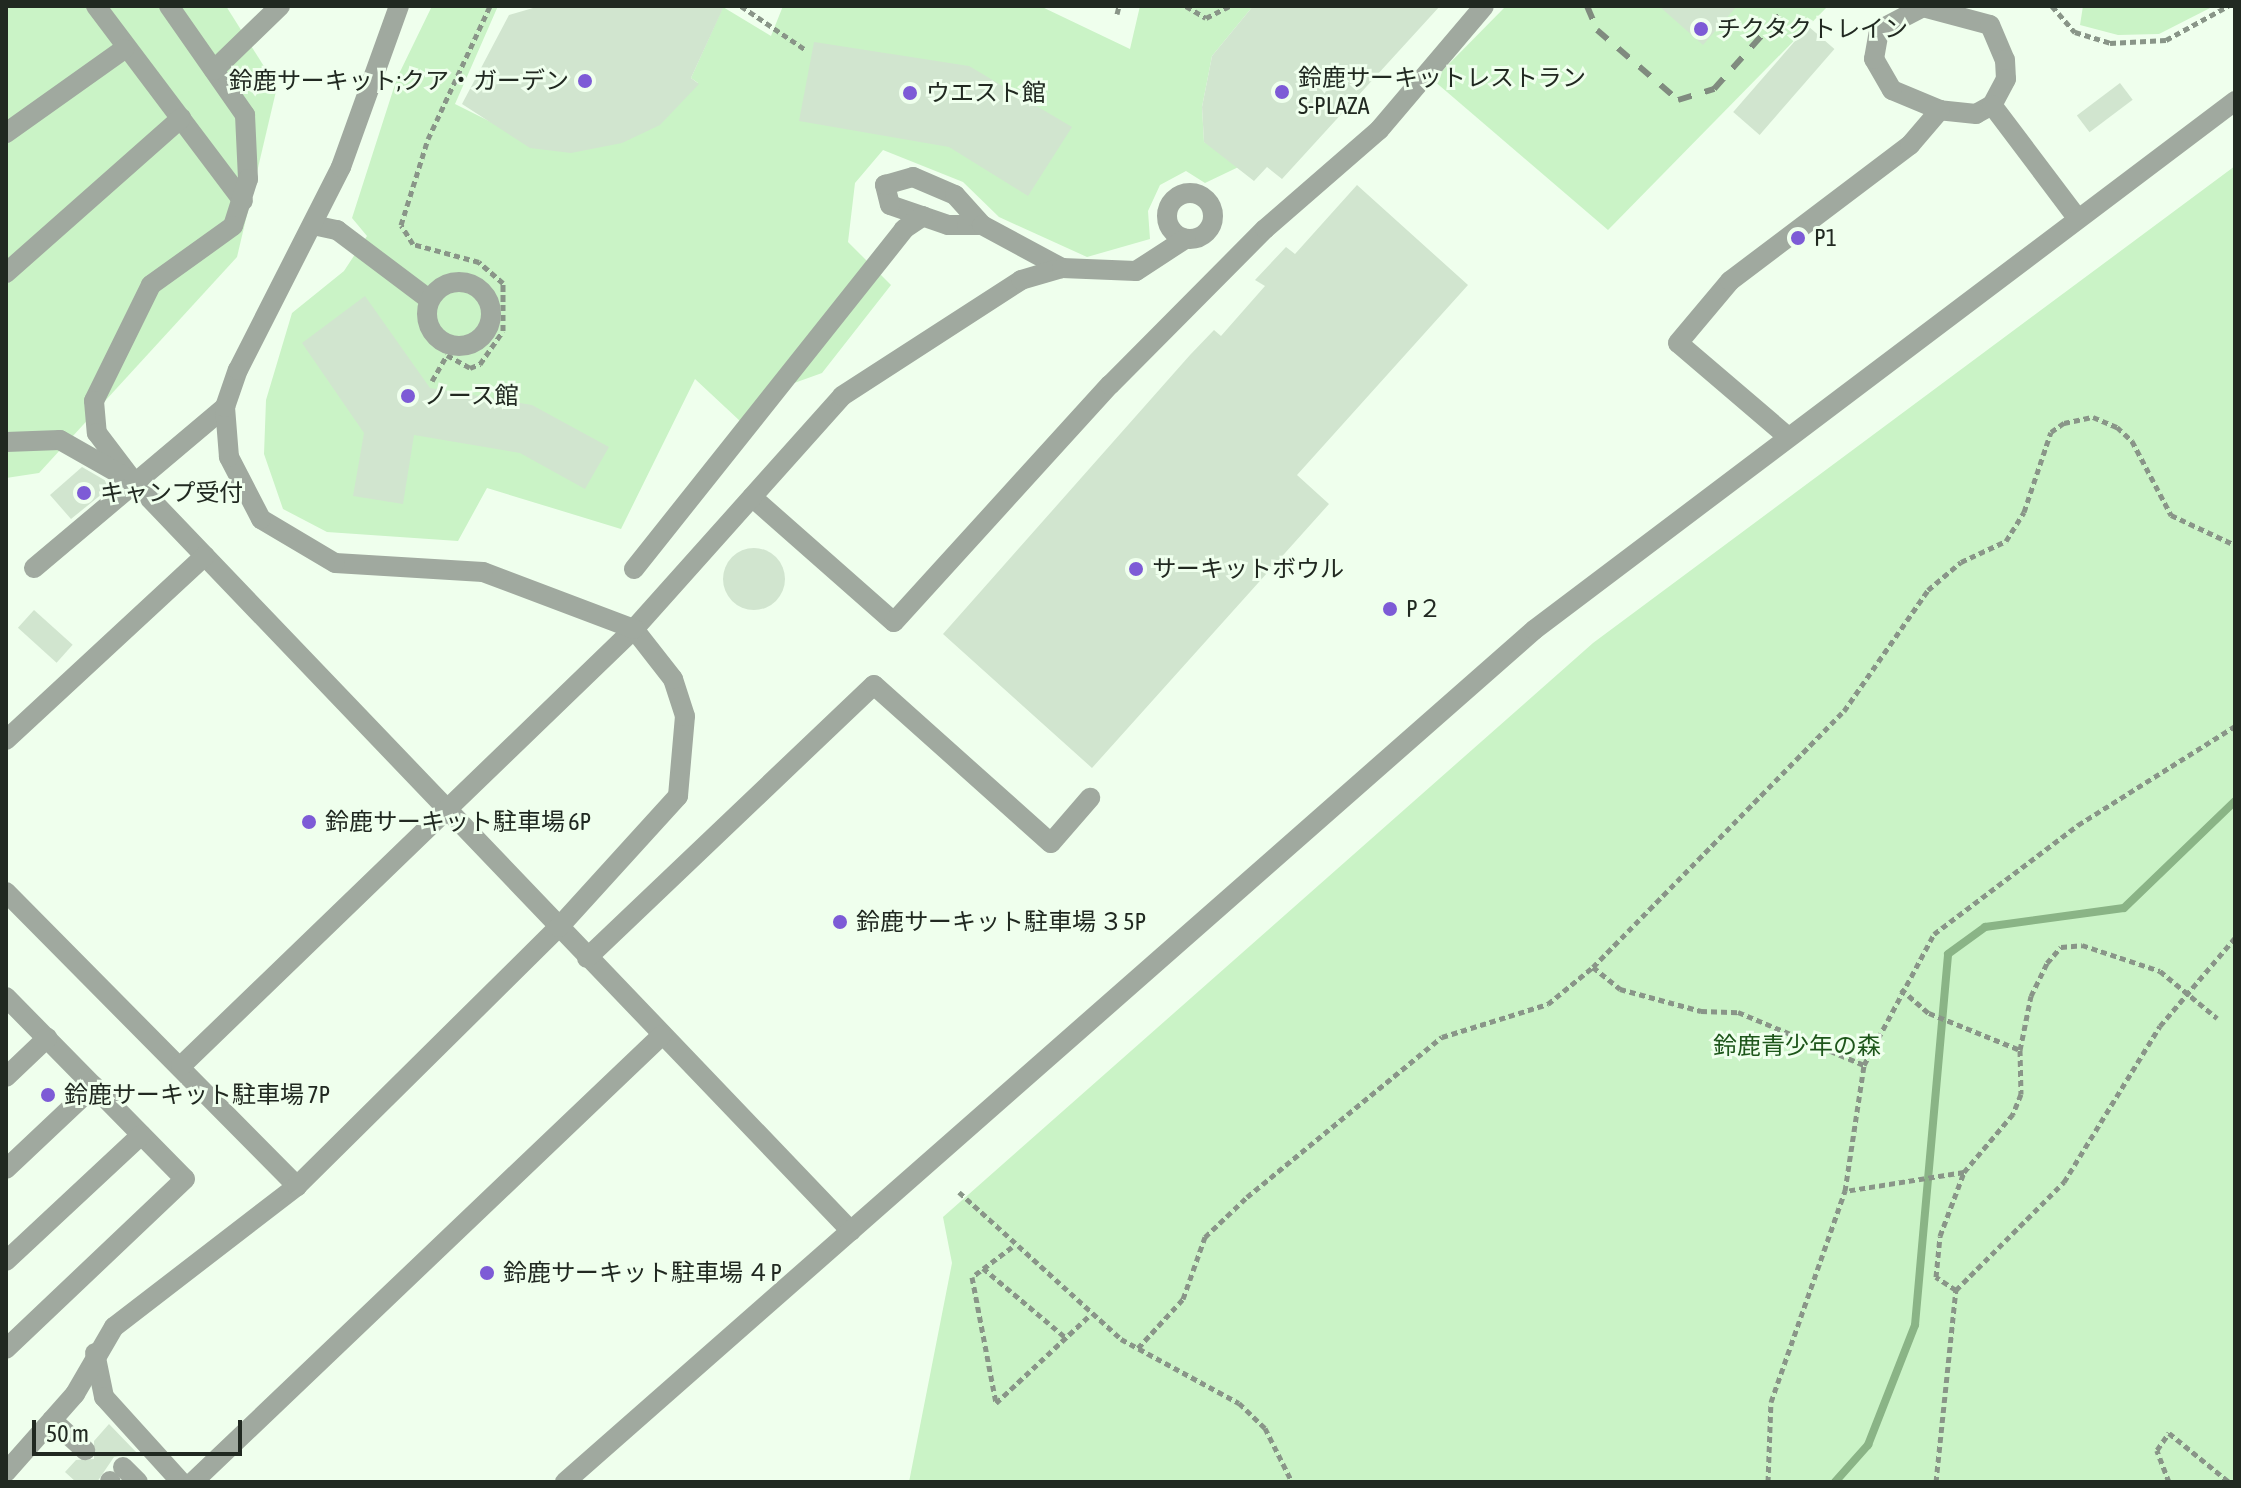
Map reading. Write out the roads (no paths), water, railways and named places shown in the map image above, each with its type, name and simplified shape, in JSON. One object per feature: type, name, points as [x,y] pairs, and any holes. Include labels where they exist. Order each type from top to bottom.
[{"type":"street","points":[[96,6],[124,49],[243,201]]},
{"type":"street","points":[[169,6],[245,115],[243,201],[233,226],[151,285],[94,401],[97,433],[134,482],[851,1231]]},
{"type":"street","points":[[214,70],[280,6]]},
{"type":"street","points":[[6,1472],[75,1394],[95,1353],[114,1327],[297,1186],[559,927],[678,796],[685,716],[673,679],[634,629],[483,572],[335,563],[300,547],[261,519],[229,457],[225,407],[255,330],[313,225],[391,43],[399,6]]},
{"type":"street","points":[[752,497],[894,622],[1110,385],[1265,229],[1379,130],[1484,6]]},
{"type":"street","points":[[1923,7],[1990,25],[2006,69],[1992,105],[1976,114],[1940,110],[1892,90],[1874,59],[1879,30],[1898,14],[1923,7]]},
{"type":"street","points":[[6,133],[124,49]]},
{"type":"street","points":[[565,1482],[1534,630],[1787,436],[2235,101]]},
{"type":"street","points":[[1992,105],[2077,218]]},
{"type":"street","points":[[1787,436],[1678,343],[1730,281],[1910,145],[1940,110]]},
{"type":"street","points":[[6,273],[181,118]]},
{"type":"street","points":[[982,225],[955,195],[913,177],[885,185],[890,205],[923,216],[982,225],[1062,268]]},
{"type":"street","points":[[634,569],[904,229],[923,216]]},
{"type":"street","points":[[313,225],[337,230],[430,300]]},
{"type":"street","points":[[181,1066],[634,629],[842,396],[1021,280],[1062,268],[1136,271],[1185,239]]},
{"type":"street","points":[[34,568],[225,407]]},
{"type":"street","points":[[6,442],[60,440],[134,482]]},
{"type":"street","points":[[6,740],[205,556]]},
{"type":"street","points":[[587,958],[874,685],[1051,843],[1090,798]]},
{"type":"street","points":[[6,892],[297,1186]]},
{"type":"street","points":[[6,997],[185,1179],[6,1349]]},
{"type":"street","points":[[193,1482],[662,1035]]},
{"type":"street","points":[[6,1077],[47,1038]]},
{"type":"street","points":[[6,1169],[94,1086]]},
{"type":"street","points":[[6,1261],[141,1135]]},
{"type":"street","points":[[95,1353],[104,1397],[181,1482]]},
{"type":"street","points":[[75,1394],[104,1397]]},
{"type":"street","points":[[52,1420],[85,1450]]},
{"type":"street","points":[[115,1477],[138,1482]]},
{"type":"waterway","points":[[1835,1482],[1868,1445],[1915,1325],[1948,954],[1985,927],[2124,908],[2235,801]]},
{"type":"railway","points":[[1587,6],[1597,30],[1678,100],[1714,89],[1788,6]]},
{"type":"place","name":"チクタクトレイン","points":[[1701,29]]},
{"type":"place","name":"鈴鹿サーキット;クア・ガーデン","points":[[585,81]]},
{"type":"place","name":"鈴鹿サーキットレストラン S-PLAZA","points":[[1282,92]]},
{"type":"place","name":"ウエスト館","points":[[910,93]]},
{"type":"place","name":"P1","points":[[1798,238]]},
{"type":"place","name":"ノース館","points":[[408,396]]},
{"type":"place","name":"キャンプ受付","points":[[84,493]]},
{"type":"place","name":"サーキットボウル","points":[[1136,569]]},
{"type":"place","name":"P２","points":[[1390,609]]},
{"type":"place","name":"鈴鹿サーキット駐車場 6P","points":[[309,822]]},
{"type":"place","name":"鈴鹿サーキット駐車場 ３5P","points":[[840,922]]},
{"type":"place","name":"鈴鹿サーキット駐車場 7P","points":[[48,1095]]},
{"type":"place","name":"鈴鹿サーキット駐車場 ４P","points":[[487,1273]]},
{"type":"park label","name":"鈴鹿青少年の森","points":[[1797,1046]]}]
